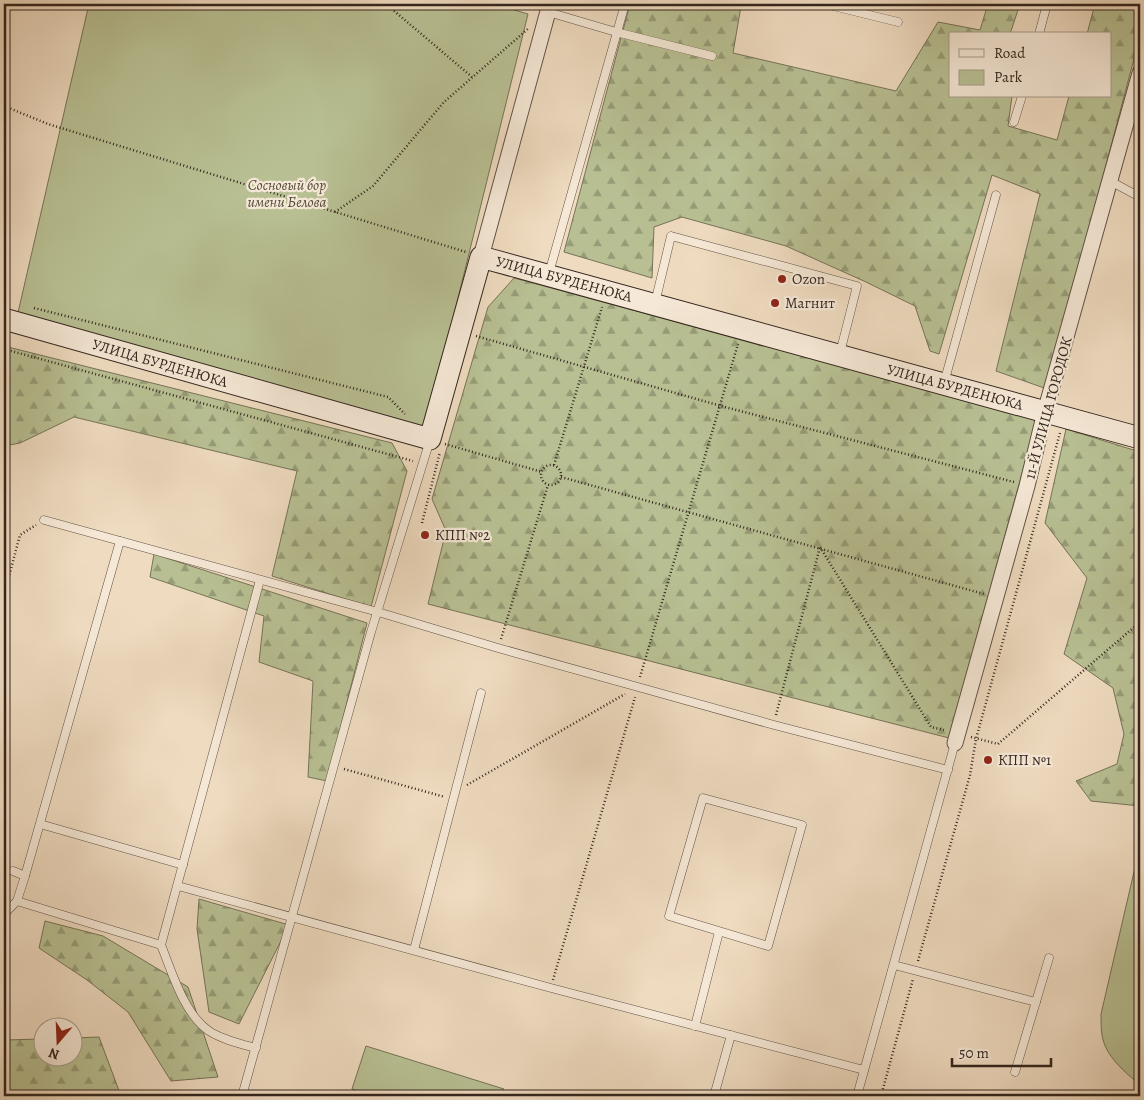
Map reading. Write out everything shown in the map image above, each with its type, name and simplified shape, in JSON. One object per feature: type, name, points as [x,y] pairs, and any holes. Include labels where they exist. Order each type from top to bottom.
[{"type":"street","points":[[482,257],[549,8]]},
{"type":"street","name":"11-Й УЛИЦА ГОРОДОК","points":[[955,743],[1027,486],[1055,414],[1110,181],[1140,74]]},
{"type":"street","name":"УЛИЦА БУРДЕНЮКА","points":[[4,318],[430,439],[482,257],[1140,438]]},
{"type":"lane","points":[[549,275],[625,4]]},
{"type":"lane","points":[[825,4],[898,22]]},
{"type":"lane","points":[[1040,32],[1047,4]]},
{"type":"lane","points":[[549,8],[616,32],[712,56]]},
{"type":"lane","points":[[1014,122],[1021,98]]},
{"type":"lane","points":[[1110,181],[1140,197]]},
{"type":"lane","points":[[944,384],[996,195]]},
{"type":"lane","points":[[655,304],[672,236],[857,286],[840,355]]},
{"type":"lane","points":[[242,1096],[378,612],[430,439]]},
{"type":"lane","points":[[44,520],[378,612],[498,648],[774,725],[948,770]]},
{"type":"lane","points":[[4,914],[17,901],[25,876],[120,541]]},
{"type":"lane","points":[[256,1048],[225,1039],[210,1032],[197,1022],[178,987],[162,945],[260,580]]},
{"type":"lane","points":[[414,950],[481,693]]},
{"type":"lane","points":[[857,1096],[955,743]]},
{"type":"lane","points":[[703,798],[802,825],[768,946],[719,932],[669,916],[703,798]]},
{"type":"lane","points":[[40,824],[183,865]]},
{"type":"lane","points":[[13,871],[25,876]]},
{"type":"lane","points":[[178,886],[551,988],[864,1070]]},
{"type":"lane","points":[[17,901],[162,945]]},
{"type":"lane","points":[[695,1026],[719,932]]},
{"type":"lane","points":[[1015,1072],[1049,958]]},
{"type":"lane","points":[[894,965],[1036,1002]]},
{"type":"lane","points":[[714,1096],[731,1035]]},
{"type":"path","points":[[386,4],[472,76]]},
{"type":"path","points":[[335,212],[373,186],[444,102],[549,8]]},
{"type":"path","points":[[4,106],[48,124],[482,257]]},
{"type":"path","points":[[4,178],[4,184]]},
{"type":"path","points":[[554,465],[607,291]]},
{"type":"path","points":[[32,308],[388,397],[409,418]]},
{"type":"path","points":[[551,988],[743,329]]},
{"type":"path","points":[[474,336],[721,406],[1027,486]]},
{"type":"path","points":[[4,350],[437,467]]},
{"type":"path","points":[[881,1096],[970,775],[979,729],[1055,414]]},
{"type":"path","points":[[430,439],[542,472]]},
{"type":"path","points":[[548,485],[542,478],[542,472],[548,465],[554,465],[560,470],[562,477]]},
{"type":"path","points":[[562,477],[996,597]]},
{"type":"path","points":[[548,485],[556,484],[562,477]]},
{"type":"path","points":[[498,648],[548,485]]},
{"type":"path","points":[[4,595],[20,535],[44,520]]},
{"type":"path","points":[[774,725],[820,547]]},
{"type":"path","points":[[334,767],[454,796],[638,687]]},
{"type":"green space","name":"Сосновый бор имени Белова","points":[[89,4],[494,4],[528,14],[426,428],[17,317]]},
{"type":"green space","points":[[630,4],[748,4],[741,6],[733,53],[896,91],[938,22],[980,30],[988,4],[1020,4],[1011,32],[949,32],[949,98],[1012,98],[1008,126],[1057,140],[1068,98],[1112,98],[1112,32],[1088,32],[1095,4],[1140,4],[1140,36],[1047,389],[996,371],[1040,194],[992,175],[939,354],[930,351],[915,306],[786,246],[682,217],[654,227],[652,278],[564,252]]},
{"type":"green space","points":[[514,278],[1037,419],[949,738],[428,604],[446,531],[432,499],[488,307]]},
{"type":"green space","points":[[4,346],[392,443],[407,471],[371,607],[272,576],[297,471],[74,417],[20,443],[4,446]]},
{"type":"green space","points":[[1066,429],[1140,452],[1140,806],[1091,801],[1076,781],[1117,764],[1124,734],[1113,688],[1064,654],[1087,578],[1045,523]]},
{"type":"green space","points":[[154,554],[367,623],[327,781],[308,777],[313,681],[259,662],[264,616],[150,577]]},
{"type":"green space","points":[[1140,846],[1140,1085],[1116,1063],[1107,1050],[1102,1035],[1101,1014]]},
{"type":"green space","points":[[199,899],[289,925],[239,1024],[209,1012],[197,929]]},
{"type":"green space","points":[[45,921],[103,936],[188,987],[218,1077],[171,1081],[128,1012],[87,980],[39,948]]},
{"type":"green space","points":[[99,1037],[121,1096],[23,1096],[4,1093],[4,1040],[32,1039],[32,1068],[82,1068],[82,1038]]},
{"type":"green space","points":[[366,1046],[504,1089],[501,1096],[376,1096],[352,1089]]},
{"type":"place","name":"Ozon","points":[[782,279]]},
{"type":"place","name":"Магнит","points":[[775,303]]},
{"type":"place","name":"КПП №2","points":[[425,535]]},
{"type":"place","name":"КПП №1","points":[[988,760]]}]
